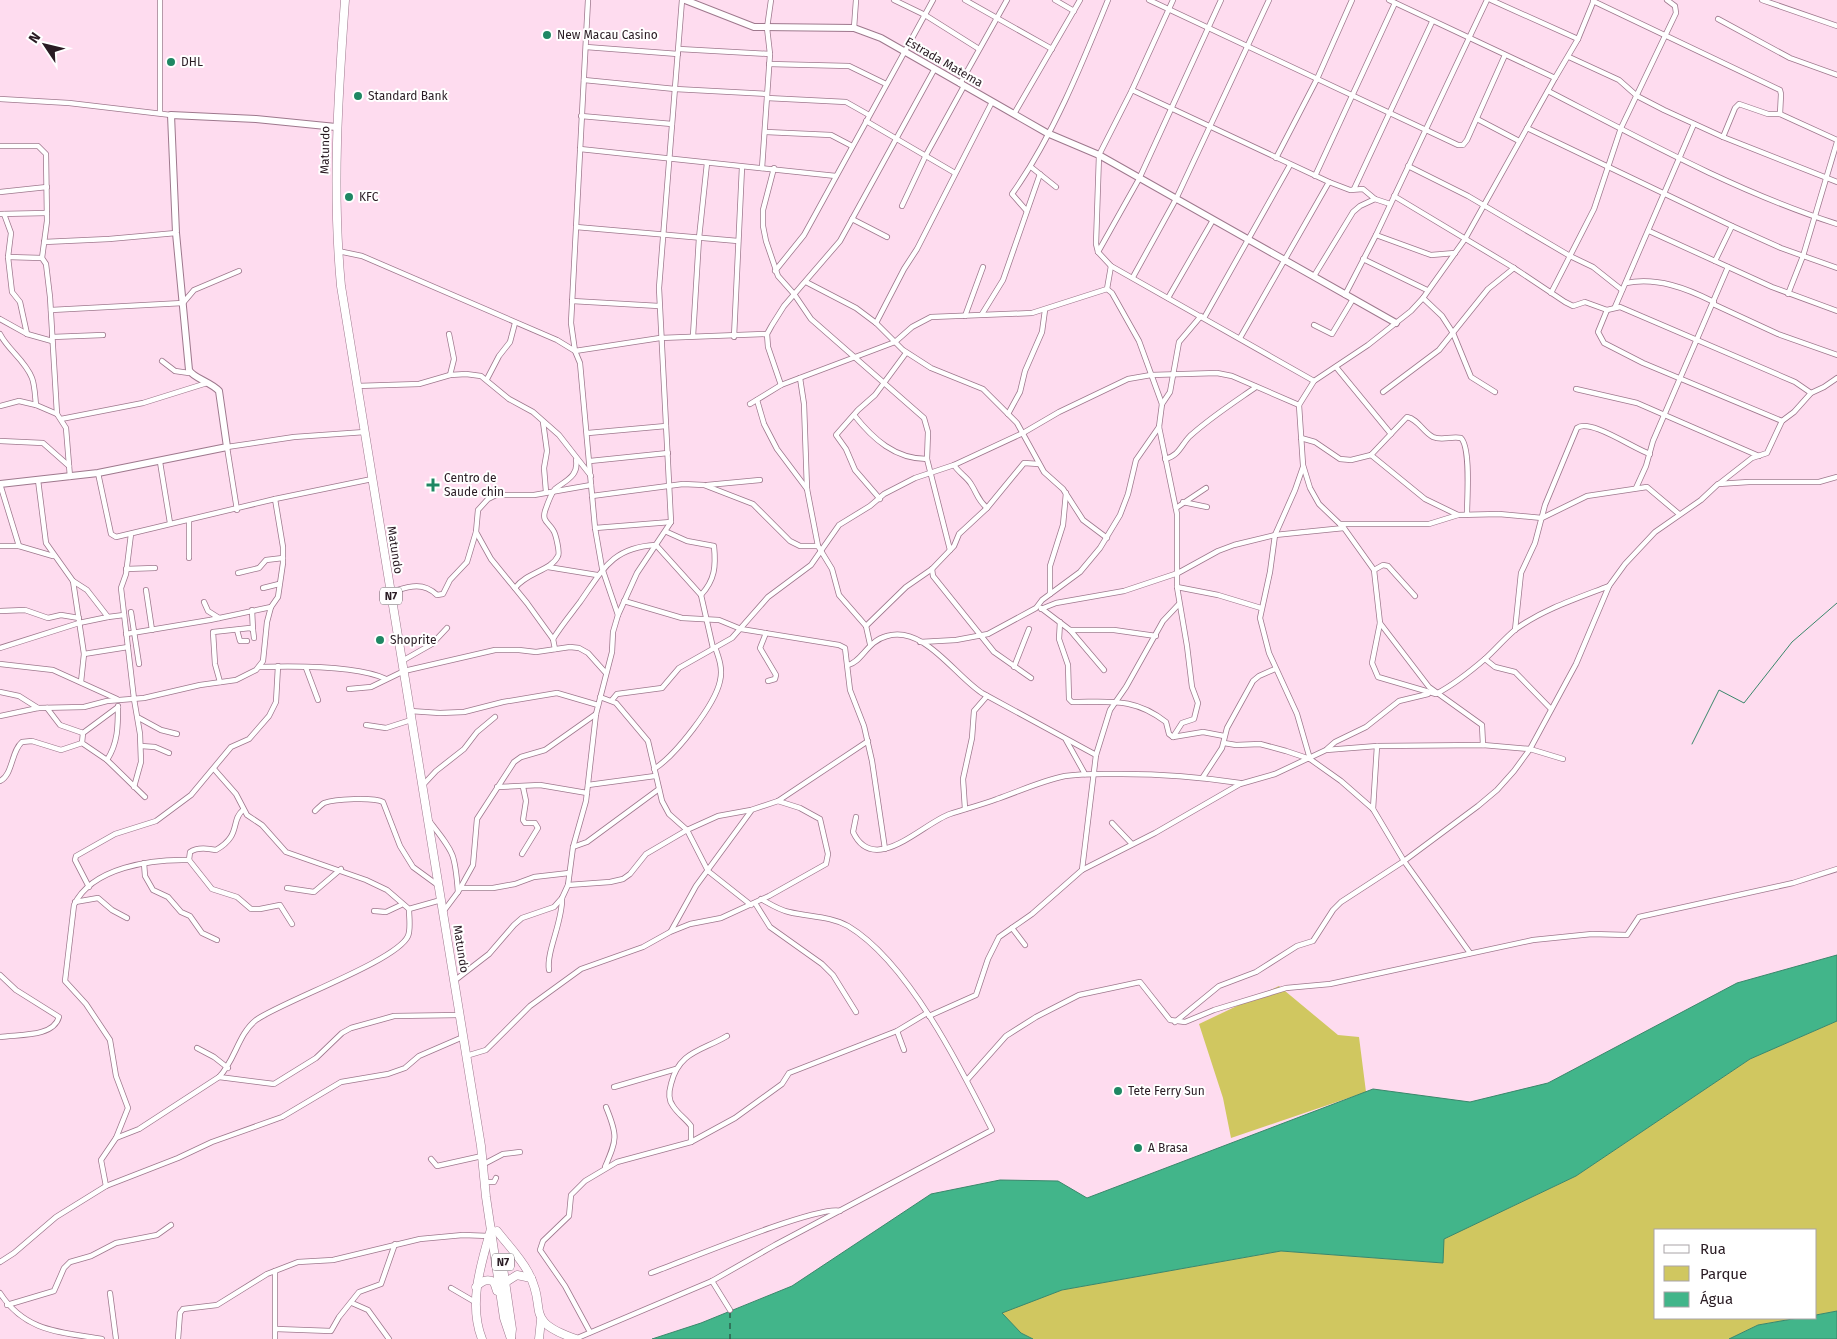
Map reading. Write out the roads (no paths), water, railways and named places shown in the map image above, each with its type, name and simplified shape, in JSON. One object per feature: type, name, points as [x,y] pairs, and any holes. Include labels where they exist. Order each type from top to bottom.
[{"type":"main road","name":"Matundo","points":[[345,0],[336,127],[338,251],[357,386],[429,822],[486,1185]]},
{"type":"main road","name":"N7","points":[[486,1185],[491,1196],[504,1318],[511,1339]]},
{"type":"main road","name":"N7","points":[[494,1228],[506,1282],[512,1329],[511,1339]]},
{"type":"main road","points":[[481,1338],[475,1302],[476,1287],[489,1236],[494,1228],[531,1278],[540,1320],[538,1339]]},
{"type":"main road","points":[[506,1282],[517,1275],[531,1278]]},
{"type":"main road","points":[[476,1287],[485,1280],[494,1282],[498,1306],[504,1318]]},
{"type":"main road","points":[[540,1320],[556,1332],[575,1339]]},
{"type":"street","points":[[160,0],[160,112]]},
{"type":"street","points":[[588,0],[571,323],[575,352],[580,363],[588,434],[595,528],[602,568],[618,615]]},
{"type":"street","points":[[454,981],[489,954],[514,924],[522,918],[554,907],[562,898],[568,885],[573,847],[587,793],[596,714],[612,652],[613,632],[618,615],[637,573],[667,532],[671,522],[671,487],[659,306],[669,159],[684,0]]},
{"type":"street","name":"Estrada Matema","points":[[684,0],[754,27],[854,28],[881,38],[1047,133],[1099,155],[1396,323]]},
{"type":"street","points":[[762,168],[770,54],[767,28],[771,0]]},
{"type":"street","points":[[854,28],[856,0]]},
{"type":"street","points":[[894,0],[925,16],[979,49]]},
{"type":"street","points":[[775,271],[804,235],[934,0]]},
{"type":"street","points":[[965,0],[1052,49]]},
{"type":"street","points":[[902,206],[979,49],[1007,0]]},
{"type":"street","points":[[1055,0],[1074,11]]},
{"type":"street","points":[[1014,114],[1080,0]]},
{"type":"street","points":[[1026,210],[1012,194],[1031,167],[1076,75],[1108,0]]},
{"type":"street","points":[[1149,0],[1351,96],[1426,129],[1458,146],[1463,146],[1505,56]]},
{"type":"street","points":[[1173,0],[1132,90],[1099,155],[1096,244],[1098,252],[1111,266],[1314,381]]},
{"type":"street","points":[[1098,252],[1139,179],[1221,0]]},
{"type":"street","points":[[1132,277],[1176,199],[1269,0]]},
{"type":"street","points":[[1276,158],[1317,79],[1352,0]]},
{"type":"street","points":[[1389,0],[1468,39],[1555,78]]},
{"type":"street","points":[[1345,295],[1376,235],[1486,0]]},
{"type":"street","points":[[1491,0],[1578,39]]},
{"type":"street","points":[[1610,586],[1556,607],[1515,630],[1485,659],[1447,688],[1436,694],[1382,679],[1376,674],[1372,663],[1380,623],[1374,570],[1344,528],[1315,497],[1303,465],[1299,405],[1314,381],[1396,323],[1423,298],[1465,239],[1526,128],[1569,57],[1593,0],[1780,90],[1780,114]]},
{"type":"street","points":[[1551,293],[1594,209],[1621,128],[1676,10],[1674,4],[1667,0]]},
{"type":"street","points":[[1762,0],[1837,26]]},
{"type":"street","points":[[1314,176],[1395,3]]},
{"type":"street","points":[[1718,19],[1783,54],[1837,75]]},
{"type":"street","points":[[1354,189],[1432,22]]},
{"type":"street","points":[[586,48],[770,54]]},
{"type":"street","points":[[1569,57],[1619,80],[1637,96],[1694,124],[1837,182]]},
{"type":"street","points":[[769,64],[849,66],[886,84]]},
{"type":"street","points":[[782,385],[770,352],[767,334],[784,306],[840,241],[934,70]]},
{"type":"street","points":[[584,80],[675,90],[846,102],[869,115]]},
{"type":"street","points":[[1132,90],[1314,176],[1354,189],[1363,189],[1375,199],[1390,204]]},
{"type":"street","points":[[1548,91],[1680,156],[1816,218],[1837,224]]},
{"type":"street","points":[[0,99],[60,102],[160,112],[171,115],[256,119],[336,127]]},
{"type":"street","points":[[876,323],[904,269],[917,249],[992,102]]},
{"type":"street","points":[[1723,137],[1735,108],[1739,104],[1768,114],[1780,114],[1837,141],[1816,218],[1788,294]]},
{"type":"street","points":[[171,115],[176,233],[189,372]]},
{"type":"street","points":[[581,116],[672,124]]},
{"type":"street","points":[[1477,118],[1519,141]]},
{"type":"street","points":[[866,121],[955,173]]},
{"type":"street","points":[[1615,307],[1694,124]]},
{"type":"street","points":[[1526,128],[1732,226],[1837,268]]},
{"type":"street","points":[[766,132],[831,135],[852,146]]},
{"type":"street","points":[[0,146],[41,148],[46,154],[47,213],[42,258],[46,264],[51,310],[57,414]]},
{"type":"street","points":[[580,149],[836,176]]},
{"type":"street","points":[[693,336],[699,238],[707,163]]},
{"type":"street","points":[[1173,737],[1182,723],[1194,718],[1198,706],[1191,686],[1188,653],[1179,604],[1176,508],[1159,426],[1162,404],[1170,392],[1179,342],[1202,317],[1290,165]]},
{"type":"street","points":[[1408,166],[1593,267],[1622,290]]},
{"type":"street","points":[[734,337],[742,167]]},
{"type":"street","points":[[1031,167],[1056,187]]},
{"type":"street","points":[[774,168],[763,210],[766,241],[775,271],[811,319],[924,418],[928,432],[927,459],[932,472],[950,550]]},
{"type":"street","points":[[982,314],[1003,280],[1040,174]]},
{"type":"street","points":[[1240,338],[1329,182]]},
{"type":"street","points":[[0,192],[47,186]]},
{"type":"street","points":[[1394,196],[1573,306],[1586,302],[1607,310],[1615,307],[1646,317],[1794,382],[1811,393]]},
{"type":"street","points":[[1314,276],[1353,212],[1360,206],[1375,199]]},
{"type":"street","points":[[27,334],[20,302],[12,292],[8,257],[11,233],[2,214],[47,213]]},
{"type":"street","points":[[852,220],[887,237]]},
{"type":"street","points":[[1168,298],[1213,220]]},
{"type":"street","points":[[1715,261],[1732,226]]},
{"type":"street","points":[[576,227],[738,241]]},
{"type":"street","points":[[1648,230],[1788,294],[1837,311]]},
{"type":"street","points":[[44,242],[176,233]]},
{"type":"street","points":[[1376,235],[1431,255],[1455,253]]},
{"type":"street","points":[[338,251],[362,256],[557,340],[575,352],[660,338],[693,336],[734,337],[767,334]]},
{"type":"street","points":[[8,257],[42,258]]},
{"type":"street","points":[[1363,259],[1428,290]]},
{"type":"street","points":[[1107,289],[1111,266]]},
{"type":"street","points":[[965,316],[983,267]]},
{"type":"street","points":[[1636,488],[1664,414],[1728,267]]},
{"type":"street","points":[[1383,392],[1438,350],[1488,289],[1514,268]]},
{"type":"street","points":[[51,310],[183,302],[194,290],[239,271]]},
{"type":"street","points":[[1626,283],[1652,281],[1684,288],[1778,334],[1837,355]]},
{"type":"street","points":[[806,282],[856,308],[876,323],[906,353],[946,376],[979,386],[1008,414],[1023,433],[1039,464],[1066,493],[1083,520],[1107,538]]},
{"type":"street","points":[[750,404],[782,385],[895,342],[921,321],[931,317],[982,314],[1017,315],[1046,310],[1107,289]]},
{"type":"street","points":[[1107,289],[1112,293],[1139,341],[1162,404]]},
{"type":"street","points":[[1423,298],[1442,316],[1453,333],[1471,377],[1495,392]]},
{"type":"street","points":[[1314,325],[1332,334],[1353,299]]},
{"type":"street","points":[[572,301],[659,306]]},
{"type":"street","points":[[1008,414],[1020,392],[1025,371],[1042,332],[1046,310]]},
{"type":"street","points":[[1607,310],[1598,332],[1604,343],[1680,378],[1782,421]]},
{"type":"street","points":[[0,319],[27,334],[52,339],[103,335]]},
{"type":"street","points":[[487,379],[499,356],[510,342],[515,323]]},
{"type":"street","points":[[0,334],[9,349],[29,372],[33,380],[36,405]]},
{"type":"street","points":[[449,334],[454,350],[450,375]]},
{"type":"street","points":[[880,499],[855,470],[846,449],[836,436],[875,395],[906,353]]},
{"type":"street","points":[[162,361],[175,371],[189,372],[209,382],[220,394],[237,510]]},
{"type":"street","points":[[1336,367],[1375,418],[1390,434]]},
{"type":"street","points":[[612,700],[618,694],[662,688],[679,668],[714,647],[728,641],[741,629],[768,597],[811,566],[839,525],[900,485],[954,465],[1023,433],[1059,412],[1128,378],[1151,375],[1217,373],[1232,376],[1299,405]]},
{"type":"street","points":[[357,386],[419,384],[450,375],[466,374],[487,379],[509,398],[533,412],[559,435],[591,476]]},
{"type":"street","points":[[800,378],[804,404],[807,489],[818,546],[832,569],[840,595],[866,626],[870,644]]},
{"type":"street","points":[[1175,1022],[1219,986],[1256,972],[1297,946],[1313,941],[1333,910],[1341,902],[1404,861],[1497,790],[1530,749],[1550,708],[1576,664],[1610,586],[1637,551],[1656,532],[1701,500],[1718,484],[1752,458],[1770,450],[1782,421],[1794,412],[1811,393],[1837,378]]},
{"type":"street","points":[[61,419],[143,403],[209,382]]},
{"type":"street","points":[[1165,459],[1175,456],[1186,440],[1211,417],[1256,387]]},
{"type":"street","points":[[1576,389],[1637,402],[1759,456]]},
{"type":"street","points":[[757,400],[764,424],[777,449],[807,489]]},
{"type":"street","points":[[0,406],[19,401],[36,405],[57,414],[67,432],[70,476]]},
{"type":"street","points":[[854,415],[875,440],[885,447],[918,459],[927,459]]},
{"type":"street","points":[[1301,438],[1315,442],[1333,456],[1345,461],[1371,455],[1403,419],[1409,417],[1433,437],[1446,439],[1458,437],[1463,440],[1466,454],[1467,514]]},
{"type":"street","points":[[544,422],[547,452],[544,468],[546,492]]},
{"type":"street","points":[[1515,630],[1520,573],[1535,543],[1546,502],[1579,425],[1596,428],[1650,454]]},
{"type":"street","points":[[588,434],[666,426]]},
{"type":"street","points":[[1039,608],[1050,594],[1080,572],[1107,538],[1128,494],[1136,460],[1159,426]]},
{"type":"street","points":[[19,546],[0,484],[98,473],[227,447],[294,437],[365,432]]},
{"type":"street","points":[[0,441],[43,443],[69,466]]},
{"type":"street","points":[[590,461],[668,453]]},
{"type":"street","points":[[1371,455],[1425,499],[1458,514]]},
{"type":"street","points":[[516,588],[526,577],[548,567],[556,560],[560,551],[554,530],[544,518],[554,490],[574,474],[576,459]]},
{"type":"street","points":[[160,462],[170,523]]},
{"type":"street","points":[[866,626],[906,587],[932,569],[955,545],[959,534],[987,508],[1024,463],[1039,464]]},
{"type":"street","points":[[954,465],[970,483],[977,499],[987,508]]},
{"type":"street","points":[[1303,465],[1298,484],[1275,535],[1270,572],[1261,608],[1262,627],[1275,669],[1297,714],[1310,759]]},
{"type":"street","points":[[98,473],[111,535],[116,537],[170,523],[189,521],[237,510],[275,499],[372,479]]},
{"type":"street","points":[[1718,484],[1819,482],[1837,477]]},
{"type":"street","points":[[38,480],[46,543],[53,556],[73,581],[87,590],[108,617]]},
{"type":"street","points":[[592,496],[683,484],[704,485],[760,480]]},
{"type":"street","points":[[391,592],[412,586],[421,586],[430,589],[437,595],[443,594],[450,580],[467,562],[476,532],[478,510],[488,499],[503,494],[534,495],[591,485]]},
{"type":"street","points":[[704,485],[753,504],[790,541],[800,546],[818,546]]},
{"type":"street","points":[[1176,508],[1206,488]]},
{"type":"street","points":[[1340,524],[1429,524],[1458,514],[1542,518],[1587,496],[1636,488],[1649,488],[1679,514]]},
{"type":"street","points":[[1050,594],[1050,566],[1063,525],[1066,493]]},
{"type":"street","points":[[1192,496],[1194,504]]},
{"type":"street","points":[[259,668],[271,606],[278,596],[283,558],[275,499]]},
{"type":"street","points":[[1183,502],[1208,507]]},
{"type":"street","points":[[189,521],[189,558]]},
{"type":"street","points":[[595,528],[671,522]]},
{"type":"street","points":[[920,642],[956,640],[981,636],[1039,608],[1056,603],[1124,591],[1178,574],[1218,550],[1275,535],[1344,528]]},
{"type":"street","points":[[476,532],[495,566],[516,588],[553,639],[555,649]]},
{"type":"street","points":[[667,532],[686,541],[714,546],[715,574],[709,587],[701,595]]},
{"type":"street","points":[[131,534],[121,588],[134,700],[139,718],[141,746],[140,766],[134,787]]},
{"type":"street","points":[[553,639],[602,568],[620,553],[641,546],[656,545]]},
{"type":"street","points":[[654,769],[669,758],[687,736],[718,687],[721,672],[701,595],[656,545]]},
{"type":"street","points":[[0,546],[19,546],[53,556]]},
{"type":"street","points":[[238,573],[259,568],[266,560],[283,558]]},
{"type":"street","points":[[1374,570],[1383,565],[1388,566],[1415,596]]},
{"type":"street","points":[[548,567],[597,575]]},
{"type":"street","points":[[126,569],[155,568]]},
{"type":"street","points":[[932,569],[933,576],[994,652],[1031,678]]},
{"type":"street","points":[[73,581],[84,654],[81,682]]},
{"type":"street","points":[[263,588],[279,584]]},
{"type":"street","points":[[1177,587],[1210,593],[1261,608]]},
{"type":"street","points":[[146,590],[152,630]]},
{"type":"street","points":[[624,601],[682,618],[707,621],[719,620],[741,629],[839,645],[847,652],[850,690],[868,742],[885,849]]},
{"type":"street","points":[[204,602],[208,611],[219,618]]},
{"type":"street","points":[[1082,870],[1096,755],[1110,710],[1115,700],[1126,688],[1163,621],[1179,604]]},
{"type":"street","points":[[126,634],[219,618],[271,606]]},
{"type":"street","points":[[1039,608],[1070,630],[1104,670]]},
{"type":"street","points":[[0,611],[25,610],[48,618],[59,616],[79,620]]},
{"type":"street","points":[[252,610],[254,638]]},
{"type":"street","points":[[131,612],[139,664]]},
{"type":"street","points":[[0,648],[79,620],[124,614]]},
{"type":"street","points":[[1060,622],[1060,640],[1068,664],[1070,700],[1115,700],[1135,704],[1163,719],[1173,737]]},
{"type":"street","points":[[1380,623],[1418,674],[1436,694],[1482,725],[1483,745]]},
{"type":"street","points":[[220,682],[213,632],[250,628],[254,630]]},
{"type":"street","points":[[402,661],[432,644],[447,628]]},
{"type":"street","points":[[1014,667],[1028,629]]},
{"type":"street","points":[[238,630],[240,641],[247,641]]},
{"type":"street","points":[[1070,630],[1114,630],[1156,636]]},
{"type":"street","points":[[766,633],[760,648],[776,675],[775,679],[768,681]]},
{"type":"street","points":[[848,665],[855,662],[870,644],[888,635],[900,635],[920,642],[940,654],[968,684],[1096,755]]},
{"type":"street","points":[[84,654],[128,647]]},
{"type":"street","points":[[350,689],[367,688],[404,671],[495,650],[536,652],[579,648],[588,653],[606,672]]},
{"type":"street","points":[[1485,659],[1495,667],[1516,672],[1550,708]]},
{"type":"street","points":[[0,664],[53,670],[118,700]]},
{"type":"street","points":[[88,887],[75,860],[76,856],[116,834],[156,821],[191,795],[231,747],[249,739],[269,716],[276,702],[278,666]]},
{"type":"street","points":[[0,716],[38,708],[84,707],[118,700],[134,700],[244,677],[259,668],[278,666],[348,669],[376,674],[386,679]]},
{"type":"street","points":[[306,668],[318,700]]},
{"type":"street","points":[[1203,777],[1224,743],[1224,736],[1253,681],[1275,669]]},
{"type":"street","points":[[0,692],[19,696],[38,708]]},
{"type":"street","points":[[410,711],[435,713],[464,712],[503,702],[559,693],[598,704]]},
{"type":"street","points":[[590,1332],[565,1286],[540,1250],[543,1241],[569,1216],[571,1195],[585,1181],[605,1167],[626,1159],[691,1142],[735,1118],[782,1084],[789,1073],[897,1031],[928,1014],[976,995],[997,940],[1082,870],[1171,824],[1240,784],[1275,774],[1310,759],[1326,750],[1335,742],[1366,727],[1399,701],[1429,693]]},
{"type":"street","points":[[965,810],[963,779],[972,738],[973,714],[975,708],[987,696]]},
{"type":"street","points":[[600,697],[612,700],[648,741],[658,789],[669,814],[687,830],[708,871],[753,904],[770,927],[822,964],[833,975],[856,1012]]},
{"type":"street","points":[[107,760],[116,740],[118,700]]},
{"type":"street","points":[[82,743],[83,733],[118,707]]},
{"type":"street","points":[[46,708],[60,725],[83,733]]},
{"type":"street","points":[[443,912],[460,890],[473,865],[477,820],[517,759],[545,750],[596,714]]},
{"type":"street","points":[[422,786],[436,771],[464,749],[477,732],[495,717]]},
{"type":"street","points":[[139,718],[161,730],[177,734]]},
{"type":"street","points":[[366,725],[386,728],[412,720]]},
{"type":"street","points":[[1173,737],[1203,732],[1224,736]]},
{"type":"street","points":[[1066,740],[1085,774]]},
{"type":"street","points":[[0,781],[6,777],[13,756],[22,742],[32,741],[61,750],[82,743]]},
{"type":"street","points":[[568,885],[610,882],[622,879],[630,874],[646,854],[687,830],[724,814],[752,810],[778,801],[868,742]]},
{"type":"street","points":[[82,743],[107,760],[145,797]]},
{"type":"street","points":[[1224,743],[1236,745],[1260,744],[1310,759],[1341,781],[1373,809],[1404,861],[1470,953]]},
{"type":"street","points":[[1326,750],[1377,746],[1483,745],[1530,749],[1563,760]]},
{"type":"street","points":[[141,746],[155,747],[169,753]]},
{"type":"street","points":[[1373,809],[1377,746]]},
{"type":"street","points":[[214,769],[236,794],[249,818],[262,825],[286,852],[341,870],[384,888],[401,905],[409,909],[441,900]]},
{"type":"street","points":[[856,817],[853,832],[857,839],[873,850],[885,849],[912,838],[939,818],[1064,776],[1094,774],[1203,777],[1240,784]]},
{"type":"street","points":[[588,785],[655,776]]},
{"type":"street","points":[[497,787],[540,785],[587,793]]},
{"type":"street","points":[[522,854],[538,828],[534,823],[525,823],[523,820],[526,801],[523,787]]},
{"type":"street","points":[[573,847],[587,842],[658,789]]},
{"type":"street","points":[[315,811],[323,804],[332,802],[371,798],[383,802],[400,846],[413,867],[439,886]]},
{"type":"street","points":[[466,1056],[486,1050],[530,1006],[581,969],[643,948],[670,932],[690,924],[721,918],[753,904],[819,870],[829,860],[820,819],[800,808],[778,801]]},
{"type":"street","points":[[243,810],[237,815],[234,835],[226,843],[216,850],[207,848],[192,850],[189,860],[212,889],[237,897],[251,909],[280,905],[292,924]]},
{"type":"street","points":[[670,932],[696,886],[752,810]]},
{"type":"street","points":[[429,822],[453,853],[460,890]]},
{"type":"street","points":[[1112,823],[1132,844]]},
{"type":"street","points":[[106,1186],[101,1160],[116,1138],[128,1108],[116,1076],[111,1042],[86,1004],[65,981],[75,902],[88,887],[107,875],[144,863],[189,860]]},
{"type":"street","points":[[144,863],[145,876],[153,890],[168,898],[181,912],[190,916],[202,933],[217,940]]},
{"type":"street","points":[[967,1080],[1012,1031],[1079,995],[1140,982],[1170,1020],[1185,1022],[1221,1008],[1286,988],[1330,984],[1443,961],[1470,953],[1532,940],[1592,934],[1627,935],[1639,917],[1793,883],[1837,869]]},
{"type":"street","points":[[287,888],[314,892],[341,870]]},
{"type":"street","points":[[460,890],[493,888],[515,884],[534,877],[569,873]]},
{"type":"street","points":[[75,902],[98,898],[112,910],[127,918]]},
{"type":"street","points":[[549,970],[549,961],[562,912],[562,898]]},
{"type":"street","points":[[575,1339],[712,1281],[775,1244],[992,1130],[967,1080],[928,1014],[883,954],[859,934],[833,919],[786,912],[761,899]]},
{"type":"street","points":[[374,911],[386,912],[401,905]]},
{"type":"street","points":[[116,1138],[139,1129],[219,1077],[228,1068],[245,1033],[257,1019],[340,980],[388,953],[405,940],[409,932],[409,909]]},
{"type":"street","points":[[1012,928],[1025,945]]},
{"type":"street","points":[[0,975],[16,990],[53,1012],[59,1018],[51,1027],[38,1033],[0,1037]]},
{"type":"street","points":[[219,1077],[274,1084],[316,1058],[342,1033],[351,1028],[394,1016],[460,1015]]},
{"type":"street","points":[[897,1031],[904,1050]]},
{"type":"street","points":[[691,1142],[691,1126],[673,1107],[670,1100],[670,1091],[676,1069],[680,1062],[689,1056],[727,1036]]},
{"type":"street","points":[[0,1262],[14,1254],[56,1217],[106,1186],[178,1158],[212,1142],[282,1117],[341,1082],[388,1074],[405,1068],[419,1056],[463,1037]]},
{"type":"street","points":[[197,1048],[214,1057],[228,1068]]},
{"type":"street","points":[[614,1087],[676,1069]]},
{"type":"street","points":[[605,1167],[616,1142],[613,1124],[606,1107]]},
{"type":"street","points":[[484,1164],[504,1154],[520,1152]]},
{"type":"street","points":[[432,1158],[436,1166],[482,1156]]},
{"type":"street","points":[[486,1185],[494,1182],[496,1178]]},
{"type":"street","points":[[651,1273],[784,1223],[830,1210],[840,1211]]},
{"type":"street","points":[[7,1304],[52,1293],[58,1286],[64,1268],[70,1262],[91,1256],[116,1243],[157,1236],[171,1225]]},
{"type":"street","points":[[178,1339],[181,1311],[217,1305],[275,1271],[298,1262],[333,1260],[395,1244],[438,1236],[489,1236]]},
{"type":"street","points":[[276,1329],[330,1332],[339,1317],[361,1290],[381,1284],[395,1244]]},
{"type":"street","points":[[275,1271],[275,1339]]},
{"type":"street","points":[[712,1281],[730,1310]]},
{"type":"street","points":[[451,1288],[475,1302]]},
{"type":"street","points":[[0,1293],[7,1304],[21,1317],[38,1327],[102,1339]]},
{"type":"street","points":[[110,1293],[116,1339]]},
{"type":"street","points":[[352,1303],[368,1310],[389,1339]]},
{"type":"water","points":[[1837,955],[1837,1021],[1750,1059],[1576,1176],[1444,1239],[1443,1263],[1281,1251],[1062,1290],[1002,1313],[1021,1333],[1033,1339],[652,1339],[701,1323],[792,1286],[931,1194],[1000,1180],[1058,1181],[1087,1198],[1373,1089],[1470,1102],[1548,1083],[1737,983]]},
{"type":"water","points":[[1837,1311],[1837,1339],[1729,1339],[1758,1325],[1792,1319],[1817,1319],[1817,1315]]},
{"type":"waterway","points":[[1692,744],[1719,690],[1744,703],[1792,642],[1837,603]]},
{"type":"place","name":"New Macau Casino","points":[[547,35]]},
{"type":"place","name":"DHL","points":[[171,62]]},
{"type":"place","name":"Standard Bank","points":[[358,96]]},
{"type":"place","name":"KFC","points":[[349,197]]},
{"type":"place","name":"Centro de Saude chin","points":[[433,485]]},
{"type":"place","name":"Shoprite","points":[[380,640]]},
{"type":"place","name":"Tete Ferry Sun","points":[[1118,1091]]},
{"type":"place","name":"A Brasa","points":[[1138,1148]]}]
